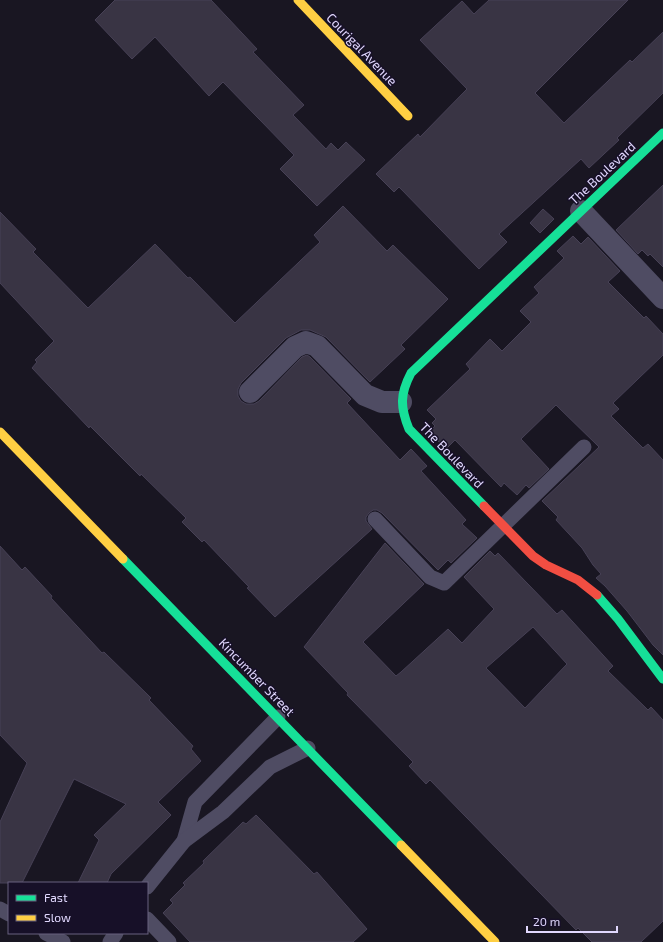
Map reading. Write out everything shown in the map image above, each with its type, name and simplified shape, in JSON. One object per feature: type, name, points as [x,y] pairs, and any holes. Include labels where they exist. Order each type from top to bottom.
[{"type":"street","name":"Courigal Avenue","points":[[298,0],[408,116]]},
{"type":"street","name":"The Boulevard","points":[[663,133],[411,373],[403,385],[401,402],[403,414],[409,429],[502,526],[533,556],[546,565],[578,580],[596,594],[618,619],[663,679]]},
{"type":"street","points":[[580,211],[663,298]]},
{"type":"street","points":[[250,392],[295,347],[306,342],[317,346],[365,395],[382,402],[401,402]]},
{"type":"street","name":"Kincumber Street","points":[[0,432],[495,942]]},
{"type":"lane","points":[[375,519],[430,577],[444,583],[584,447]]},
{"type":"lane","points":[[184,842],[195,802],[278,717]]},
{"type":"lane","points":[[148,886],[184,842],[223,812],[270,767],[308,748]]},
{"type":"lane","points":[[148,920],[169,942]]},
{"type":"lane","points":[[48,934],[63,942]]},
{"type":"building","points":[[115,0],[211,0],[257,49],[253,52],[304,105],[293,115],[326,149],[331,143],[338,150],[346,142],[365,160],[317,206],[280,169],[294,155],[223,82],[209,96],[155,37],[132,59],[95,20]]},
{"type":"building","points":[[489,0],[628,0],[535,93],[564,123],[630,60],[632,62],[663,32],[663,93],[617,138],[619,140],[589,168],[581,159],[499,234],[507,242],[479,269],[399,187],[394,192],[376,174],[418,134],[420,137],[467,89],[420,40],[462,1],[474,14]]},
{"type":"building","points":[[663,185],[663,267],[650,254],[648,256],[642,250],[638,254],[616,230]]},
{"type":"building","points":[[343,206],[387,251],[393,245],[448,299],[401,345],[405,349],[370,382],[326,337],[310,330],[301,330],[286,338],[241,383],[238,389],[238,396],[241,401],[246,404],[254,404],[259,401],[302,357],[307,355],[351,399],[347,403],[400,460],[411,449],[427,466],[421,471],[466,520],[462,524],[477,538],[451,563],[448,560],[438,570],[382,513],[377,510],[373,510],[366,517],[366,521],[372,529],[275,617],[247,588],[249,587],[204,540],[202,542],[182,522],[186,518],[141,474],[140,476],[90,426],[89,428],[32,368],[37,362],[35,360],[54,341],[0,283],[0,212],[36,249],[33,252],[88,308],[155,244],[235,323],[320,242],[314,235]]},
{"type":"building","points":[[543,209],[554,219],[540,233],[530,223]]},
{"type":"building","points":[[573,236],[581,244],[588,237],[620,271],[608,282],[644,318],[646,316],[663,334],[663,355],[613,403],[619,409],[611,416],[643,448],[648,444],[663,460],[663,655],[653,645],[627,611],[596,578],[601,574],[582,548],[556,520],[558,517],[542,501],[599,447],[556,405],[521,439],[549,469],[529,488],[526,485],[517,495],[504,483],[501,487],[455,440],[446,449],[429,432],[435,426],[432,423],[436,419],[427,410],[470,369],[466,364],[490,339],[502,351],[531,322],[520,311],[539,293],[534,287],[564,258],[557,251]]},
{"type":"building","points":[[385,543],[424,584],[363,642],[396,676],[448,629],[462,643],[494,609],[464,577],[490,551],[495,556],[498,553],[557,614],[562,610],[613,666],[608,671],[648,710],[651,707],[663,720],[663,921],[641,942],[592,942],[578,928],[576,930],[430,780],[426,784],[409,766],[413,762],[347,695],[348,693],[304,647]],"holes":[[[533,627],[567,664],[525,708],[486,668]]]},
{"type":"building","points":[[0,546],[22,570],[25,567],[52,596],[51,598],[102,653],[104,652],[151,698],[149,700],[193,746],[191,749],[201,761],[158,802],[171,815],[111,874],[107,882],[78,882],[99,840],[94,835],[126,804],[74,779],[22,882],[0,883],[0,822],[27,763],[0,735]]},
{"type":"building","points":[[256,815],[314,874],[317,872],[367,929],[353,942],[190,942],[163,913],[173,903],[170,900],[185,885],[183,883],[204,863],[203,861],[243,822],[246,824]]},
{"type":"traffic: fast","points":[[484,506],[409,429],[404,414],[402,401],[407,381],[411,373],[663,133]]},
{"type":"traffic: fast","points":[[123,559],[401,845]]},
{"type":"traffic: fast","points":[[597,595],[618,619],[663,679]]},
{"type":"traffic: slow","points":[[298,0],[408,116]]},
{"type":"traffic: slow","points":[[0,432],[123,559]]},
{"type":"traffic: slow","points":[[401,845],[495,942]]},
{"type":"traffic: jam","points":[[484,506],[533,556],[546,565],[578,580],[597,595]]}]
